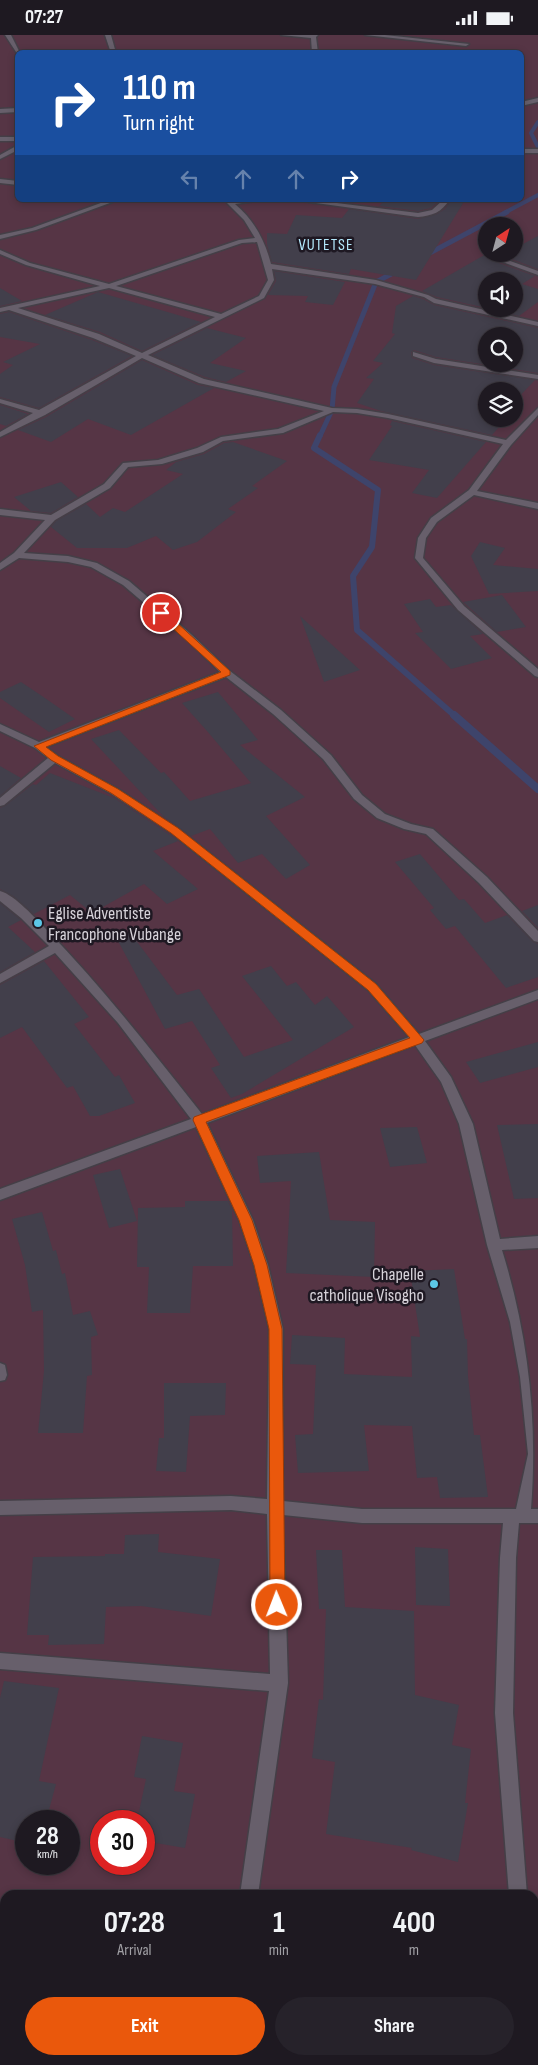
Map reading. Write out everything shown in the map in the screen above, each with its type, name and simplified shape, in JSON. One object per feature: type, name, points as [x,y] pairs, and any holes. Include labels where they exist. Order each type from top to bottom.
[{"type":"street","points":[[8,35],[16,50]]},
{"type":"street","points":[[108,35],[113,50]]},
{"type":"street","points":[[284,35],[314,36],[315,50]]},
{"type":"street","points":[[368,35],[466,44]]},
{"type":"street","points":[[464,50],[468,36]]},
{"type":"street","points":[[524,103],[538,100]]},
{"type":"street","points":[[0,111],[15,110]]},
{"type":"street","points":[[0,139],[15,139]]},
{"type":"street","points":[[0,157],[15,149]]},
{"type":"street","points":[[524,151],[538,151]]},
{"type":"street","points":[[0,181],[15,183]]},
{"type":"street","points":[[0,237],[34,229],[109,202]]},
{"type":"street","points":[[0,435],[141,356],[262,297],[271,280],[261,240],[241,211],[232,202]]},
{"type":"street","points":[[313,202],[418,215],[428,215],[442,207],[445,202]]},
{"type":"street","points":[[0,309],[109,285],[189,260],[241,241],[261,240]]},
{"type":"street","points":[[0,253],[28,264],[222,317]]},
{"type":"street","points":[[510,263],[538,273]]},
{"type":"street","points":[[268,266],[376,282],[426,296],[434,301],[538,324]]},
{"type":"street","points":[[10,308],[96,336],[202,381],[332,409],[358,411],[388,417],[508,443]]},
{"type":"street","points":[[416,354],[434,361],[538,377]]},
{"type":"street","points":[[0,401],[42,413]]},
{"type":"street","points":[[0,567],[18,555],[52,518],[107,486],[126,465],[159,462],[200,449],[222,439],[280,431],[332,409]]},
{"type":"street","points":[[538,410],[508,443],[472,492],[434,519],[422,538],[419,558],[461,608],[538,674]]},
{"type":"street","points":[[472,492],[538,506]]},
{"type":"street","points":[[0,512],[52,518]]},
{"type":"street","points":[[18,555],[68,559],[94,565],[126,583],[189,637],[227,673],[277,712],[327,757],[358,797],[381,817],[408,827],[429,831],[483,880],[538,938]]},
{"type":"street","points":[[39,746],[227,673]]},
{"type":"street","points":[[0,727],[39,746],[54,758],[114,791],[175,831],[372,987],[418,1040],[447,1080],[466,1124],[494,1245],[517,1322],[527,1377],[536,1454],[524,1515],[508,1558],[504,1713],[518,1890]]},
{"type":"street","points":[[0,803],[54,758]]},
{"type":"street","points":[[0,895],[25,915],[57,947],[122,1020],[199,1120],[246,1220],[261,1265],[276,1329],[276,1508],[279,1683],[250,1890]]},
{"type":"street","points":[[0,979],[57,947]]},
{"type":"street","points":[[0,1195],[538,994]]},
{"type":"street","points":[[494,1245],[538,1242]]},
{"type":"street","points":[[0,1369],[0,1375]]},
{"type":"street","points":[[0,1507],[231,1503],[362,1516],[524,1515]]},
{"type":"street","points":[[0,1661],[279,1683]]},
{"type":"shaded area","points":[[0,35],[538,35],[538,1890],[0,1890]]},
{"type":"building","points":[[383,202],[438,202],[431,208],[418,211],[379,206]]},
{"type":"building","points":[[450,202],[464,202],[416,280],[351,269],[349,274],[272,262],[267,245],[267,233],[287,234],[296,215],[342,218],[349,209],[418,219],[437,214],[445,209]]},
{"type":"building","points":[[538,236],[538,269],[522,263],[523,244]]},
{"type":"building","points":[[478,259],[478,263],[499,263],[535,276],[523,283],[523,272],[478,272],[478,306],[437,297],[422,291]]},
{"type":"building","points":[[274,271],[345,282],[333,305],[305,302],[308,296],[268,295],[276,281]]},
{"type":"building","points":[[523,284],[538,289],[538,302],[523,313]]},
{"type":"building","points":[[0,288],[22,301],[0,306]]},
{"type":"building","points":[[98,292],[201,322],[142,351],[100,332],[45,315]]},
{"type":"building","points":[[413,296],[434,305],[478,315],[478,317],[488,317],[538,328],[538,373],[523,371],[523,327],[478,327],[478,364],[436,357],[414,350],[411,352],[412,358],[434,365],[535,380],[523,393],[523,382],[478,382],[478,427],[499,427],[492,435],[381,411],[357,403],[374,379],[366,378],[383,363],[373,361],[395,334],[392,333],[396,306]]},
{"type":"building","points":[[9,312],[92,340],[132,356],[39,408],[0,397],[0,374],[13,365],[3,362],[40,344],[0,337],[0,314]]},
{"type":"building","points":[[207,328],[246,338],[210,363],[246,371],[226,382],[205,377],[152,355]]},
{"type":"building","points":[[142,360],[198,385],[214,388],[131,435],[88,419],[51,442],[18,430],[46,417]]},
{"type":"building","points":[[0,405],[28,414],[6,426],[0,424]]},
{"type":"building","points":[[392,421],[486,442],[437,498],[412,493],[429,470],[369,460],[392,426],[390,425]]},
{"type":"building","points":[[233,442],[287,461],[252,486],[258,488],[228,509],[236,512],[197,542],[173,550],[156,536],[127,548],[77,548],[51,527],[56,521],[86,504],[100,517],[113,508],[125,512],[183,474],[166,470],[176,462],[204,454],[224,443]]},
{"type":"building","points":[[61,482],[78,497],[51,513],[31,511],[14,497]]},
{"type":"building","points":[[480,542],[505,548],[493,565],[538,569],[538,591],[489,594],[471,556]]},
{"type":"building","points":[[502,595],[526,627],[497,632],[463,602]]},
{"type":"building","points":[[430,599],[436,607],[451,605],[483,634],[470,636],[492,658],[451,669],[415,633],[423,632],[404,604]]},
{"type":"building","points":[[300,616],[360,670],[324,682]]},
{"type":"building","points":[[21,682],[75,719],[49,732],[0,698],[0,692]]},
{"type":"building","points":[[218,692],[258,740],[240,745],[305,797],[266,816],[310,865],[286,879],[262,854],[238,863],[210,829],[191,836],[163,816],[91,739],[119,730],[161,773],[164,772],[190,801],[251,783],[182,703]]},
{"type":"building","points":[[0,766],[21,778],[0,796]]},
{"type":"building","points":[[50,773],[114,798],[178,841],[153,851],[198,889],[167,904],[144,884],[92,913],[70,895],[34,914],[13,896],[0,889],[0,808],[33,784],[36,785]]},
{"type":"building","points":[[420,854],[459,900],[464,899],[485,923],[507,915],[533,942],[538,944],[538,977],[506,988],[455,926],[446,929],[430,910],[434,908],[395,862]]},
{"type":"building","points":[[0,903],[21,920],[8,927],[35,952],[0,972]]},
{"type":"building","points":[[538,905],[538,928],[522,911]]},
{"type":"building","points":[[129,931],[177,995],[199,989],[244,1057],[293,1040],[242,976],[271,966],[287,986],[296,982],[315,1005],[327,996],[354,1027],[242,1094],[231,1098],[211,1068],[220,1065],[192,1021],[165,1029],[117,939]]},
{"type":"building","points":[[44,961],[89,1017],[74,1024],[115,1077],[119,1075],[135,1103],[99,1116],[90,1116],[73,1086],[67,1088],[22,1027],[0,1038],[0,985]]},
{"type":"building","points":[[538,1042],[538,1067],[480,1083],[466,1062]]},
{"type":"building","points":[[538,1124],[538,1198],[514,1199],[497,1125]]},
{"type":"building","points":[[417,1127],[427,1163],[390,1167],[380,1128]]},
{"type":"building","points":[[319,1152],[330,1220],[375,1222],[374,1277],[286,1273],[291,1181],[260,1183],[257,1156]]},
{"type":"building","points":[[120,1169],[137,1221],[109,1228],[93,1175]]},
{"type":"building","points":[[185,1201],[228,1201],[232,1210],[233,1266],[193,1266],[190,1313],[147,1313],[149,1267],[137,1267],[138,1208],[185,1207]]},
{"type":"building","points":[[42,1212],[53,1251],[56,1250],[62,1274],[65,1273],[73,1315],[90,1311],[98,1335],[91,1337],[92,1375],[87,1376],[83,1433],[38,1433],[44,1371],[43,1310],[32,1312],[25,1265],[12,1219]]},
{"type":"building","points":[[454,1269],[465,1339],[467,1339],[468,1376],[474,1435],[480,1435],[488,1497],[440,1498],[437,1477],[417,1478],[412,1426],[364,1425],[369,1471],[298,1473],[295,1435],[313,1434],[316,1365],[290,1364],[292,1335],[345,1338],[344,1374],[412,1377],[411,1336],[420,1337],[410,1271]]},
{"type":"building","points":[[164,1383],[226,1383],[225,1415],[190,1416],[186,1472],[156,1471],[159,1438],[164,1438]]},
{"type":"building","points":[[159,1534],[158,1552],[220,1559],[211,1616],[141,1606],[106,1607],[104,1644],[48,1645],[49,1635],[27,1635],[33,1557],[124,1554],[125,1535]]},
{"type":"building","points":[[415,1547],[448,1549],[450,1606],[416,1605]]},
{"type":"building","points":[[316,1550],[342,1550],[345,1607],[414,1611],[415,1695],[459,1705],[452,1745],[471,1749],[465,1803],[468,1803],[458,1862],[411,1850],[412,1848],[326,1834],[335,1762],[312,1758],[319,1699],[323,1700],[326,1609],[319,1609]]},
{"type":"building","points":[[4,1681],[59,1688],[39,1781],[56,1784],[49,1810],[15,1810],[15,1840],[0,1837],[0,1698]]},
{"type":"building","points":[[142,1736],[183,1743],[174,1791],[195,1794],[185,1848],[155,1843],[155,1810],[139,1810],[146,1779],[134,1777]]},
{"type":"waterway","points":[[538,122],[531,133],[538,147]]},
{"type":"waterway","points":[[504,213],[538,195]]},
{"type":"waterway","points":[[426,255],[507,212]]},
{"type":"waterway","points":[[320,436],[332,410],[334,387],[376,282],[399,270]]},
{"type":"waterway","points":[[320,435],[314,448],[378,490],[372,547],[353,576],[357,630],[455,716]]},
{"type":"waterway","points":[[454,715],[538,789]]},
{"type":"place","name":"Eglise Adventiste Francophone Vubange","points":[[38,923]]},
{"type":"place","name":"Chapelle catholique Visogho","points":[[434,1284]]},
{"type":"district","name":"VUTETSE","points":[[326,244]]},
{"type":"route","points":[[161,613],[227,673],[39,746],[54,758],[114,791],[175,831],[372,987],[418,1040],[199,1120],[246,1220],[261,1265],[276,1329],[277,1605]]}]
